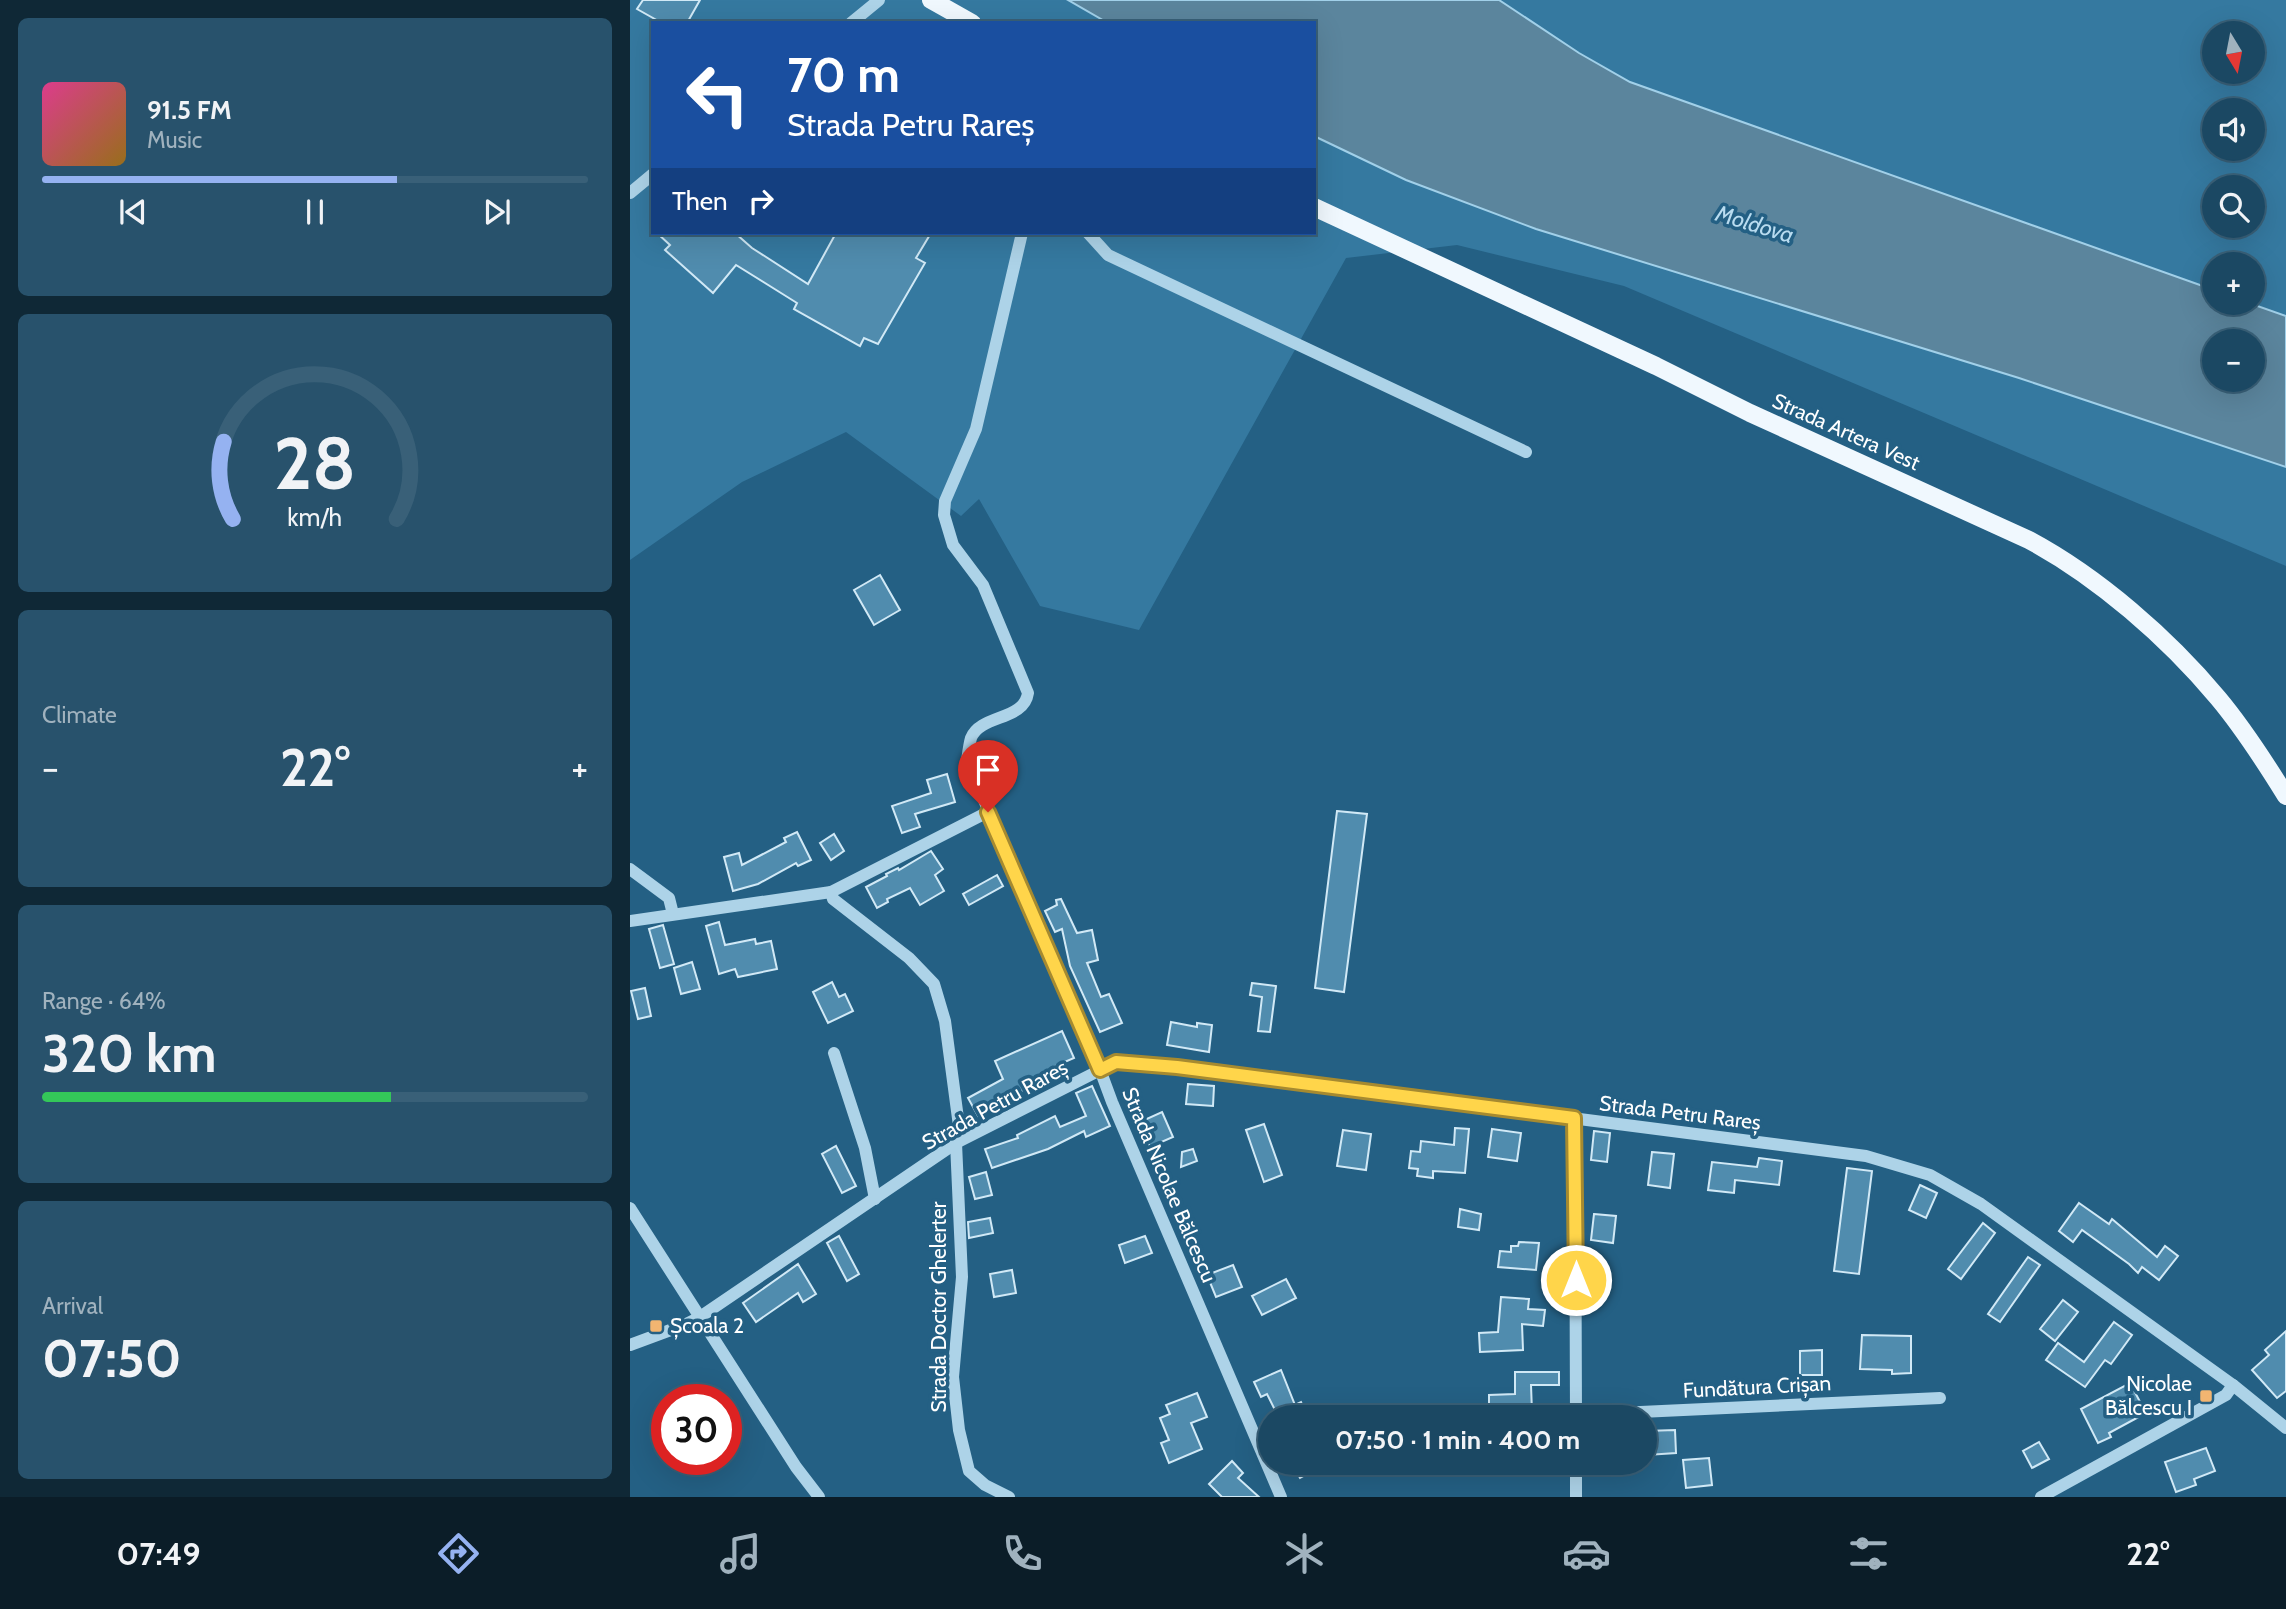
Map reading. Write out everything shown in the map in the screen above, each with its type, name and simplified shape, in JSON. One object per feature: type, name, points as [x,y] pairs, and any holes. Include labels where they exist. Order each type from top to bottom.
[{"type":"main road","points":[[931,0],[968,21]]},
{"type":"main road","name":"Strada Artera Vest","points":[[1316,208],[2057,555],[2121,604],[2175,652],[2250,739],[2286,796]]},
{"type":"street","points":[[853,21],[879,0]]},
{"type":"street","points":[[630,192],[651,176]]},
{"type":"street","name":"Strada Nicolae Bălcescu","points":[[1022,235],[976,429],[945,501],[944,515],[953,545],[984,585],[1028,694],[1026,703],[1021,708],[985,724],[972,735],[967,761],[1281,1497]]},
{"type":"street","points":[[1090,235],[1108,256],[1526,452]]},
{"type":"street","points":[[630,921],[831,892],[988,812]]},
{"type":"street","points":[[630,870],[669,898],[673,914]]},
{"type":"street","name":"Strada Doctor Ghelerter","points":[[831,892],[833,900],[909,958],[934,984],[944,1021],[959,1126],[956,1143],[962,1277],[953,1377],[959,1430],[969,1471],[985,1485],[1009,1497]]},
{"type":"street","points":[[834,1053],[865,1148],[875,1199]]},
{"type":"street","name":"Strada Petru Rareș","points":[[630,1345],[700,1317],[956,1143],[1116,1062],[1177,1067],[1866,1156],[1930,1175],[1981,1204],[2234,1385]]},
{"type":"street","points":[[1574,1118],[1576,1405]]},
{"type":"street","points":[[630,1208],[796,1467],[819,1497]]},
{"type":"street","points":[[2041,1497],[2226,1395],[2234,1385],[2286,1428]]},
{"type":"street","name":"Fundătura Crișan","points":[[1657,1412],[1940,1398]]},
{"type":"street","points":[[1576,1475],[1576,1497]]},
{"type":"shaded area","points":[[630,0],[1067,0],[1104,21],[651,21],[651,235],[1316,235],[1316,137],[1406,180],[1536,229],[2019,378],[2286,467],[2286,566],[1624,286],[1457,245],[1346,258],[1139,630],[1040,606],[979,499],[961,516],[846,432],[742,482],[630,560]]},
{"type":"shaded area","points":[[1499,0],[2286,0],[2286,316],[2265,309],[2265,252],[2202,252],[2202,286],[1630,82],[1579,53]]},
{"type":"water","name":"Moldova","points":[[1068,0],[1499,0],[1579,53],[1630,82],[2202,286],[2202,315],[2265,315],[2265,309],[2286,316],[2286,467],[2019,378],[1536,229],[1406,180],[1316,137],[1316,21],[1105,21]]},
{"type":"building","points":[[643,0],[700,0],[688,21],[658,21],[637,9]]},
{"type":"building","points":[[659,235],[737,235],[752,248],[808,284],[835,235],[930,235],[916,258],[925,263],[878,344],[864,338],[860,346],[794,309],[797,303],[736,265],[713,293],[665,250],[670,245]]},
{"type":"building","points":[[880,575],[900,610],[874,625],[854,590]]},
{"type":"building","points":[[947,774],[955,802],[915,814],[920,827],[902,833],[892,806],[931,793],[927,780]]},
{"type":"building","points":[[1337,811],[1367,814],[1344,992],[1315,988]]},
{"type":"building","points":[[797,832],[811,860],[798,866],[796,863],[758,884],[733,891],[724,857],[739,853],[742,865],[786,842],[784,838]]},
{"type":"building","points":[[834,834],[844,851],[831,860],[820,843]]},
{"type":"building","points":[[931,851],[943,869],[935,875],[944,891],[920,905],[910,888],[887,899],[888,902],[877,908],[866,887]]},
{"type":"building","points":[[997,875],[1003,886],[969,905],[963,894]]},
{"type":"building","points":[[1061,899],[1077,933],[1092,930],[1098,960],[1087,963],[1101,997],[1109,994],[1122,1023],[1100,1032],[1070,966],[1062,929],[1055,932],[1045,911],[1057,905],[1056,900]]},
{"type":"building","points":[[719,922],[725,945],[755,939],[756,944],[771,941],[777,969],[738,977],[735,969],[719,974],[706,926]]},
{"type":"building","points":[[663,925],[674,964],[660,968],[649,929]]},
{"type":"building","points":[[692,962],[700,989],[681,994],[674,968]]},
{"type":"building","points":[[832,982],[839,997],[845,994],[853,1011],[828,1023],[813,992]]},
{"type":"building","points":[[1252,983],[1276,986],[1270,1032],[1258,1031],[1262,997],[1250,995]]},
{"type":"building","points":[[645,988],[651,1016],[638,1019],[631,991]]},
{"type":"building","points":[[1171,1022],[1197,1027],[1197,1023],[1212,1025],[1209,1052],[1167,1045]]},
{"type":"building","points":[[1062,1031],[1074,1058],[1053,1067],[1054,1070],[1020,1083],[1023,1090],[978,1116],[968,1098],[1003,1079],[995,1061]]},
{"type":"building","points":[[1188,1084],[1214,1086],[1213,1106],[1186,1104]]},
{"type":"building","points":[[1092,1086],[1110,1126],[1086,1137],[1084,1131],[1048,1149],[992,1168],[985,1149],[1018,1138],[1017,1135],[1055,1116],[1060,1127],[1086,1116],[1076,1093]]},
{"type":"building","points":[[1162,1112],[1173,1137],[1150,1147],[1140,1122]]},
{"type":"building","points":[[1264,1124],[1282,1175],[1264,1182],[1246,1130]]},
{"type":"building","points":[[1455,1128],[1469,1129],[1465,1173],[1433,1171],[1433,1178],[1417,1176],[1418,1169],[1409,1168],[1411,1151],[1420,1152],[1421,1141],[1454,1145]]},
{"type":"building","points":[[1492,1129],[1521,1133],[1517,1161],[1488,1157]]},
{"type":"building","points":[[1343,1130],[1371,1134],[1366,1170],[1337,1166]]},
{"type":"building","points":[[1594,1131],[1610,1133],[1607,1162],[1591,1160]]},
{"type":"building","points":[[836,1146],[856,1186],[842,1193],[822,1154]]},
{"type":"building","points":[[1193,1149],[1197,1161],[1181,1167],[1182,1152]]},
{"type":"building","points":[[1652,1152],[1674,1154],[1670,1188],[1648,1185]]},
{"type":"building","points":[[1759,1158],[1782,1161],[1779,1185],[1735,1180],[1734,1193],[1708,1190],[1712,1162],[1757,1167]]},
{"type":"building","points":[[1847,1168],[1872,1171],[1859,1274],[1834,1271]]},
{"type":"building","points":[[986,1172],[992,1195],[975,1199],[969,1177]]},
{"type":"building","points":[[1920,1185],[1937,1193],[1926,1218],[1909,1210]]},
{"type":"building","points":[[2079,1203],[2109,1224],[2112,1219],[2157,1257],[2165,1246],[2178,1256],[2159,1280],[2142,1267],[2138,1273],[2082,1230],[2073,1242],[2059,1231]]},
{"type":"building","points":[[1460,1209],[1481,1214],[1479,1230],[1458,1227]]},
{"type":"building","points":[[1594,1214],[1616,1216],[1613,1243],[1591,1240]]},
{"type":"building","points":[[990,1218],[993,1233],[969,1238],[968,1222]]},
{"type":"building","points":[[1983,1223],[1995,1233],[1961,1279],[1948,1269]]},
{"type":"building","points":[[839,1236],[859,1274],[847,1281],[827,1243]]},
{"type":"building","points":[[1145,1236],[1152,1253],[1125,1263],[1119,1245]]},
{"type":"building","points":[[1519,1242],[1539,1243],[1536,1270],[1498,1267],[1500,1251],[1511,1252],[1511,1246],[1518,1246]]},
{"type":"building","points":[[2028,1257],[2040,1265],[2000,1322],[1988,1314]]},
{"type":"building","points":[[798,1264],[816,1294],[803,1302],[798,1293],[756,1322],[743,1303]]},
{"type":"building","points":[[1233,1265],[1242,1287],[1216,1297],[1207,1275]]},
{"type":"building","points":[[1012,1270],[1016,1293],[994,1297],[990,1274]]},
{"type":"building","points":[[1286,1279],[1296,1298],[1262,1315],[1252,1296]]},
{"type":"building","points":[[1501,1297],[1529,1299],[1528,1309],[1545,1310],[1543,1326],[1522,1324],[1523,1350],[1480,1352],[1479,1333],[1498,1332]]},
{"type":"building","points":[[2063,1300],[2078,1312],[2055,1341],[2040,1329]]},
{"type":"building","points":[[2114,1322],[2132,1335],[2111,1364],[2105,1360],[2085,1387],[2046,1360],[2058,1343],[2084,1362]]},
{"type":"building","points":[[2286,1331],[2286,1391],[2277,1398],[2252,1370],[2269,1355],[2265,1350]]},
{"type":"building","points":[[1862,1335],[1911,1336],[1911,1373],[1892,1374],[1892,1370],[1860,1369]]},
{"type":"building","points":[[1822,1350],[1822,1375],[1800,1375],[1800,1351]]},
{"type":"building","points":[[1281,1370],[1295,1405],[1272,1405],[1267,1394],[1261,1397],[1254,1382]]},
{"type":"building","points":[[1515,1372],[1559,1372],[1559,1385],[1531,1385],[1532,1405],[1489,1405],[1489,1395],[1515,1394]]},
{"type":"building","points":[[2130,1383],[2146,1413],[2109,1433],[2111,1437],[2098,1443],[2081,1409]]},
{"type":"building","points":[[1197,1393],[1207,1417],[1191,1423],[1202,1449],[1169,1463],[1161,1443],[1169,1440],[1160,1418],[1170,1414],[1166,1405]]},
{"type":"building","points":[[1675,1430],[1676,1453],[1657,1454],[1657,1431]]},
{"type":"building","points":[[2039,1442],[2049,1459],[2032,1468],[2023,1451]]},
{"type":"building","points":[[2206,1448],[2215,1471],[2194,1479],[2196,1485],[2176,1492],[2165,1462]]},
{"type":"building","points":[[1709,1458],[1712,1485],[1686,1488],[1683,1460]]},
{"type":"building","points":[[1232,1461],[1243,1473],[1238,1478],[1259,1497],[1222,1497],[1209,1484]]},
{"type":"place","name":"Școala 2","points":[[656,1326]]},
{"type":"place","name":"Nicolae Bălcescu I","points":[[2206,1396]]},
{"type":"route","points":[[988,812],[1100,1070],[1116,1062],[1177,1067],[1574,1118],[1576,1280]]}]
